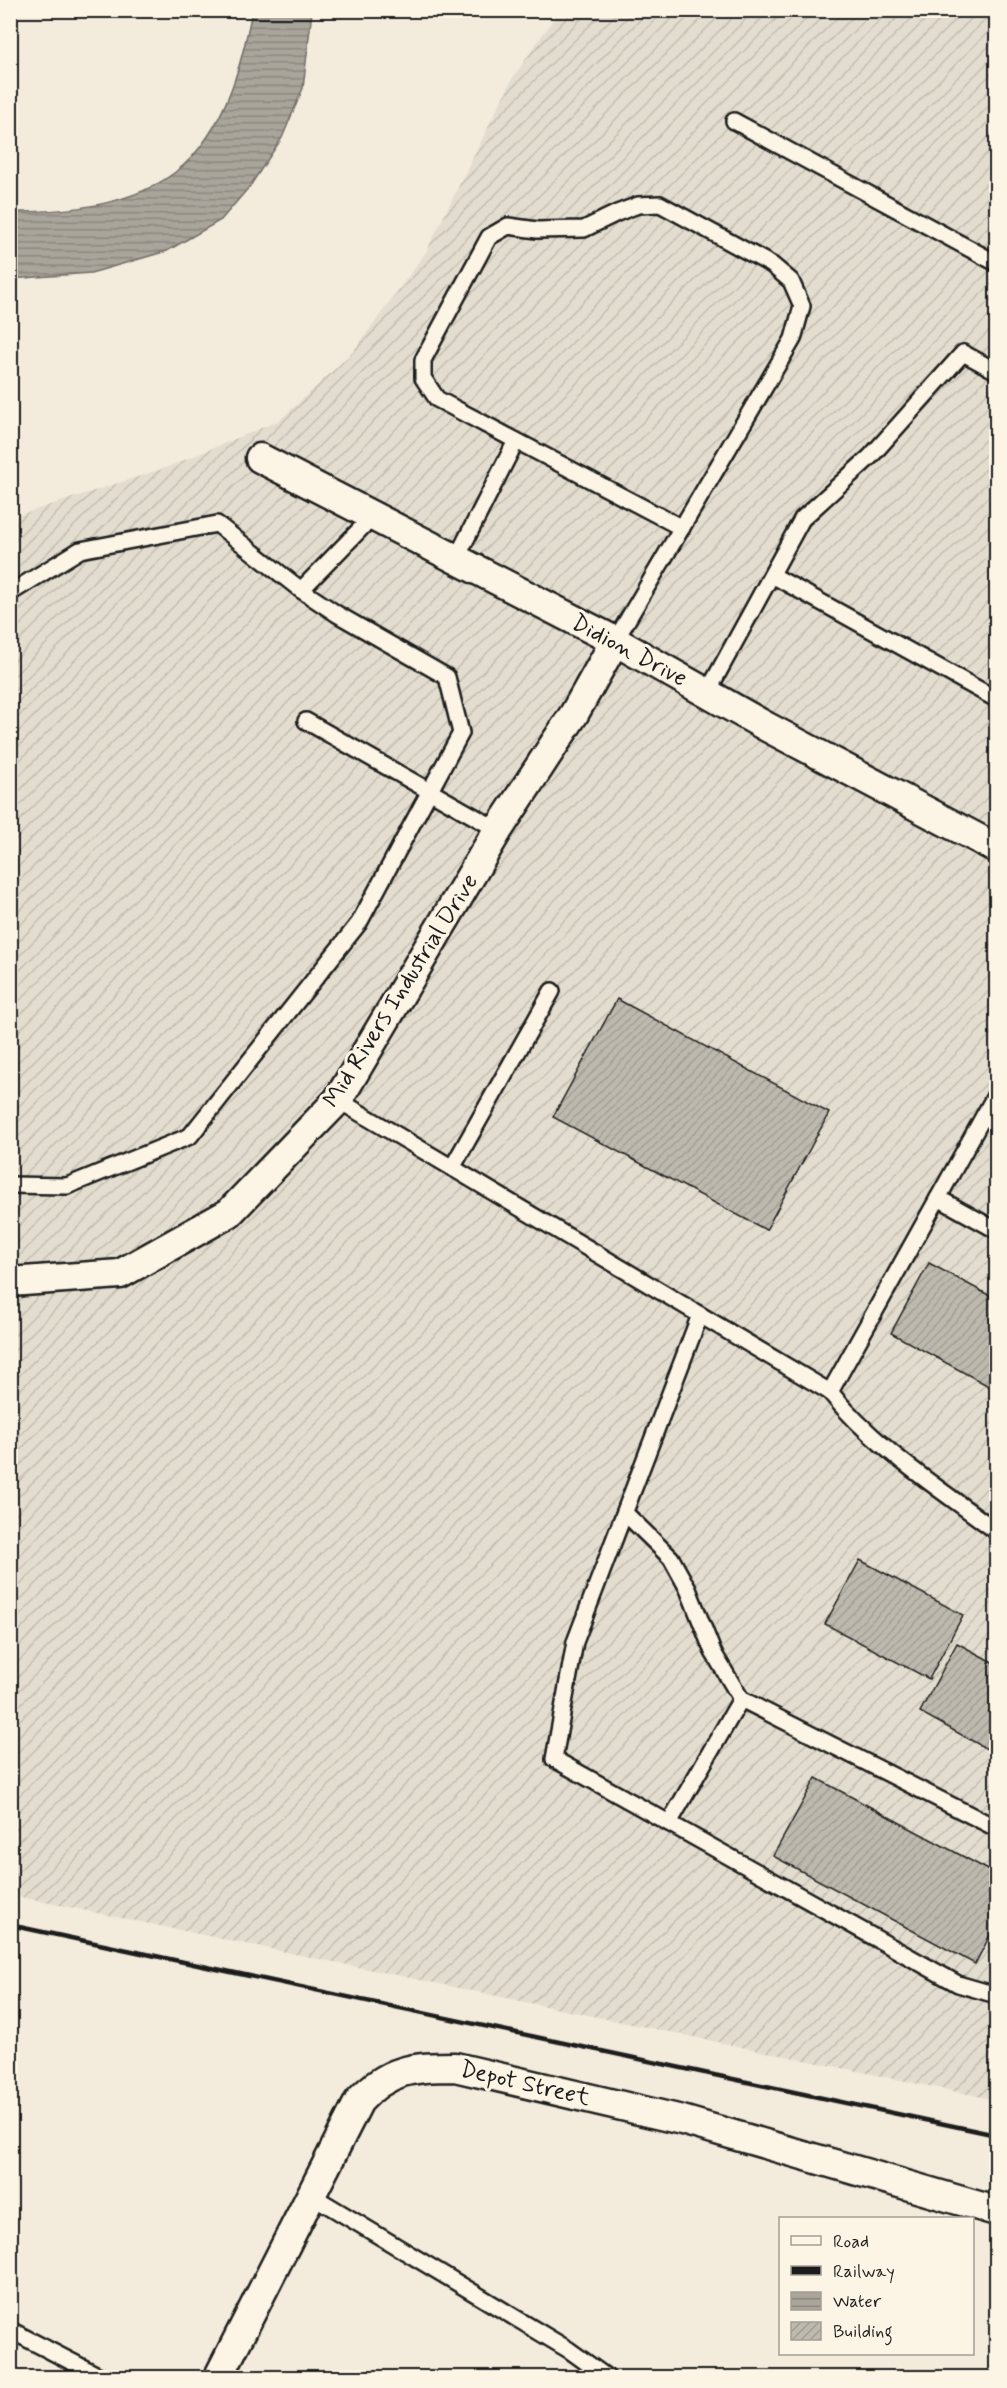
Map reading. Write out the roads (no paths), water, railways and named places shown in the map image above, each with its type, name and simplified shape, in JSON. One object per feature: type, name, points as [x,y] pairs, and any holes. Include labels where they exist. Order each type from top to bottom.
[{"type":"street","name":"Didion Drive","points":[[260,458],[615,642],[996,848]]},
{"type":"street","name":"Mid Rivers Industrial Drive","points":[[10,1282],[120,1274],[229,1213],[338,1100],[498,830],[574,714],[615,642]]},
{"type":"street","name":"Depot Street","points":[[218,2378],[359,2101],[373,2085],[392,2074],[423,2067],[455,2067],[682,2120],[996,2211]]},
{"type":"lane","points":[[734,121],[996,263]]},
{"type":"lane","points":[[615,642],[682,528],[793,339],[802,306],[791,281],[772,265],[660,204],[638,205],[584,229],[537,230],[508,226],[489,237],[423,360],[423,378],[437,399],[682,528]]},
{"type":"lane","points":[[707,693],[802,519],[872,456],[963,353],[996,371]]},
{"type":"lane","points":[[456,559],[516,441]]},
{"type":"lane","points":[[300,590],[373,516]]},
{"type":"lane","points":[[10,593],[80,550],[217,524],[300,590],[337,614],[447,677],[461,733],[359,923],[190,1136],[67,1186],[10,1185]]},
{"type":"lane","points":[[771,575],[996,699]]},
{"type":"lane","points":[[306,721],[498,830]]},
{"type":"lane","points":[[452,1168],[552,991]]},
{"type":"lane","points":[[830,1392],[996,1094]]},
{"type":"lane","points":[[338,1100],[830,1392],[850,1417],[885,1447],[996,1531]]},
{"type":"lane","points":[[938,1198],[996,1230]]},
{"type":"lane","points":[[700,1315],[575,1642],[554,1760],[958,1984],[996,1995]]},
{"type":"lane","points":[[625,1513],[671,1558],[688,1589],[713,1652],[741,1700],[996,1828]]},
{"type":"lane","points":[[669,1823],[741,1700]]},
{"type":"lane","points":[[311,2196],[569,2350],[592,2372],[609,2378]]},
{"type":"lane","points":[[10,2330],[103,2378]]},
{"type":"water","points":[[252,11],[312,11],[303,88],[282,138],[250,186],[221,220],[167,251],[91,273],[11,279],[11,212],[83,207],[131,196],[173,174],[191,158],[215,125],[232,89]]},
{"type":"railway","points":[[10,1925],[996,2135]]}]
